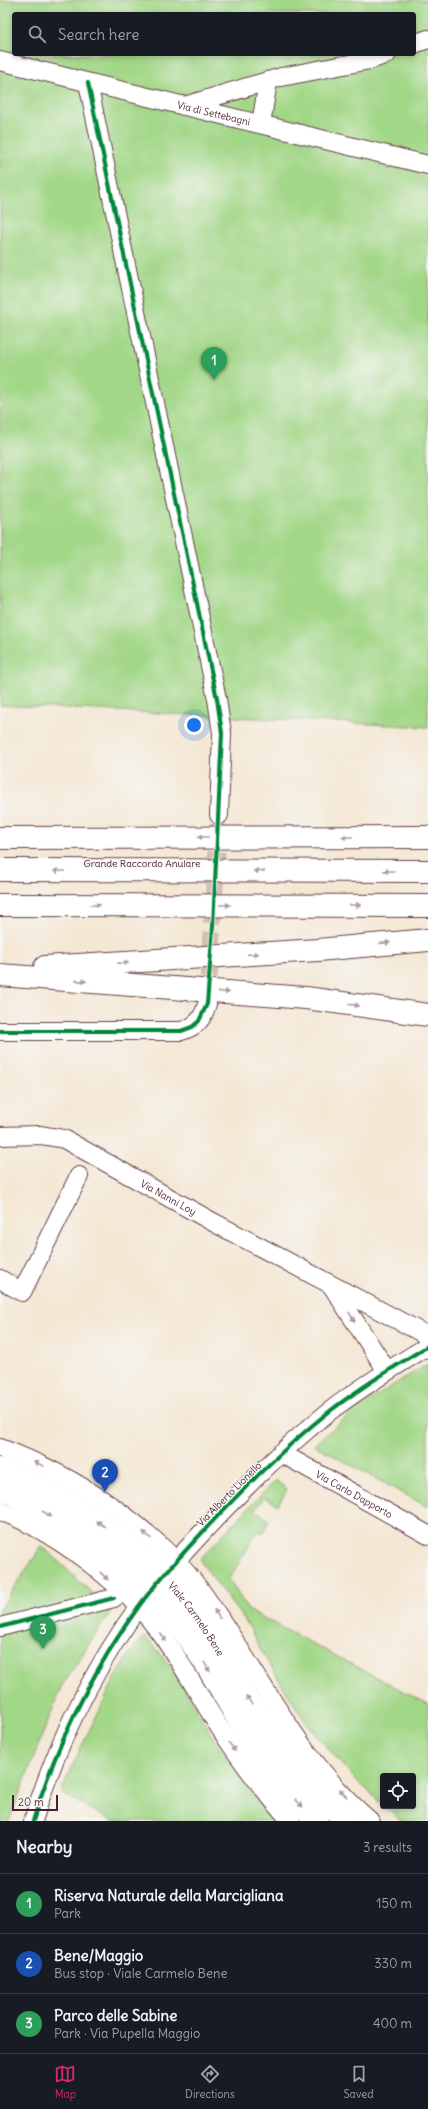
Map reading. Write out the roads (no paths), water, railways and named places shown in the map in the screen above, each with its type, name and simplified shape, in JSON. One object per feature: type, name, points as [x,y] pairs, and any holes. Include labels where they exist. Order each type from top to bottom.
[{"type":"main road","points":[[0,838],[428,837]]},
{"type":"main road","name":"Grande Raccordo Anulare","points":[[0,870],[428,871]]},
{"type":"main road","points":[[0,905],[428,906]]},
{"type":"main road","points":[[0,968],[130,963],[318,950],[428,940]]},
{"type":"main road","points":[[0,975],[306,998],[428,1016]]},
{"type":"main road","name":"Viale Carmelo Bene","points":[[0,1469],[31,1482],[72,1505],[169,1568],[188,1604],[250,1702],[296,1767],[318,1794],[346,1821]]},
{"type":"main road","name":"Viale Carmelo Bene","points":[[0,1489],[38,1508],[107,1552],[144,1599],[195,1648],[251,1740],[282,1783],[317,1821]]},
{"type":"street","points":[[416,43],[428,39]]},
{"type":"street","points":[[184,106],[268,81],[370,60],[381,56]]},
{"type":"street","name":"Via di Settebagni","points":[[0,61],[428,165]]},
{"type":"street","points":[[261,124],[268,81]]},
{"type":"street","points":[[88,83],[217,699],[222,733],[219,815]]},
{"type":"street","points":[[0,1031],[181,1031],[192,1027],[199,1021],[207,1004]]},
{"type":"street","name":"Via Nanni Loy","points":[[0,1136],[41,1135],[64,1139],[211,1221],[428,1336]]},
{"type":"street","points":[[0,1279],[22,1292],[79,1176]]},
{"type":"street","name":"Via Nanni Loy","points":[[331,1284],[387,1371]]},
{"type":"street","name":"Via Alberto Lionello","points":[[35,1820],[60,1748],[80,1706],[109,1653],[144,1599],[169,1568],[225,1508],[281,1453],[330,1411],[387,1371],[428,1346]]},
{"type":"street","name":"Viale Carmelo Bene","points":[[0,1448],[38,1463],[88,1490],[148,1535],[169,1568],[203,1593],[299,1741],[347,1798],[370,1821]]},
{"type":"street","name":"Via Carlo Dapporto","points":[[281,1453],[428,1535]]},
{"type":"street","name":"Viale Carmelo Bene","points":[[0,1511],[30,1525],[72,1550],[144,1599],[158,1630],[230,1744],[250,1772],[291,1821]]},
{"type":"street","points":[[0,1627],[114,1598]]},
{"type":"street","points":[[296,1767],[299,1741]]},
{"type":"street","name":"Viale Carmelo Bene","points":[[250,1772],[282,1783]]},
{"type":"tunnel","points":[[207,1004],[219,815]]},
{"type":"place","name":"Riserva Naturale della Marcigliana","points":[[214,380]]},
{"type":"place","name":"Bene/Maggio","points":[[105,1492]]},
{"type":"place","name":"Parco delle Sabine","points":[[43,1649]]}]
